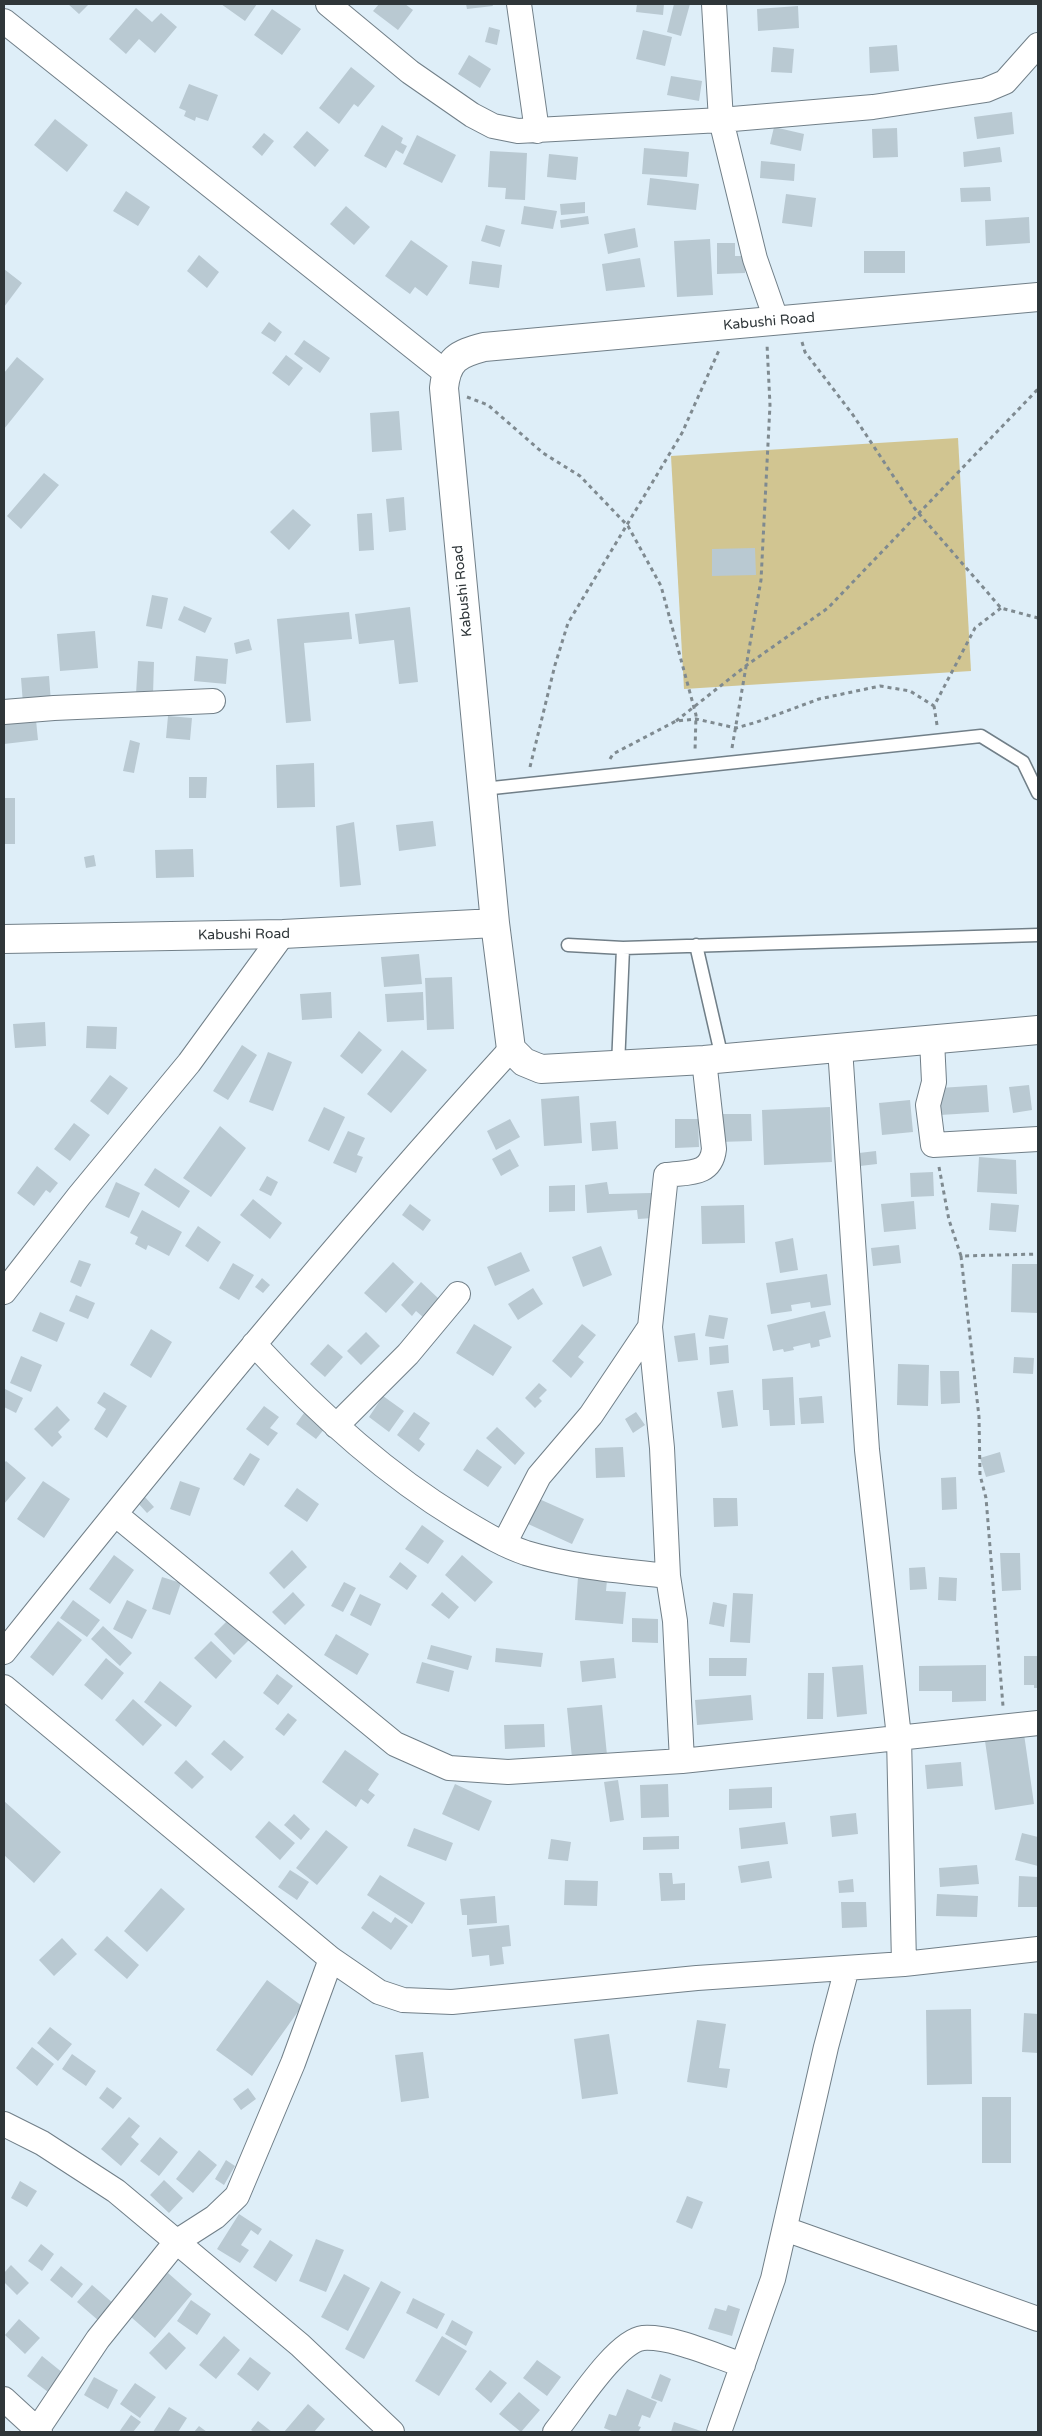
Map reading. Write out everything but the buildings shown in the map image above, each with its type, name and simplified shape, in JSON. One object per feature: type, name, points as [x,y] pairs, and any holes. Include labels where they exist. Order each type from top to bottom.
[{"type":"main road","name":"Kabushi Road","points":[[4,939],[283,934],[495,923],[445,380],[453,361],[464,352],[484,347],[1038,297]]},
{"type":"main road","points":[[495,923],[511,1049],[524,1062],[541,1069],[713,1059],[1038,1030]]},
{"type":"street","points":[[328,4],[410,72],[472,115],[493,126],[518,131],[635,123],[721,120],[873,107],[986,90],[1005,82],[1038,45]]},
{"type":"street","points":[[520,4],[537,131]]},
{"type":"street","points":[[714,4],[721,120],[754,259],[780,321]]},
{"type":"street","points":[[4,21],[445,380]]},
{"type":"street","points":[[4,712],[213,701]]},
{"type":"street","points":[[4,1292],[79,1196],[189,1064],[283,934]]},
{"type":"street","points":[[932,1040],[934,1082],[928,1105],[933,1145],[1038,1139]]},
{"type":"street","points":[[840,1048],[867,1450],[898,1737],[904,1964]]},
{"type":"street","points":[[4,1652],[114,1514],[254,1344],[437,1130],[511,1049]]},
{"type":"street","points":[[682,1761],[676,1621],[668,1576],[662,1448],[650,1327],[666,1175],[703,1170],[713,1158],[713,1059]]},
{"type":"street","points":[[336,1426],[408,1354],[458,1294]]},
{"type":"street","points":[[504,1544],[539,1476],[591,1415],[650,1327]]},
{"type":"street","points":[[254,1344],[298,1392],[392,1473],[431,1501],[504,1544],[558,1562],[613,1571],[668,1576]]},
{"type":"street","points":[[114,1514],[395,1744],[448,1768],[508,1772],[682,1761],[1038,1722]]},
{"type":"street","points":[[4,1687],[331,1959],[379,1992],[403,2000],[452,2002],[697,1978],[904,1964],[1038,1949]]},
{"type":"street","points":[[4,2398],[38,2431],[98,2339],[176,2242],[215,2217],[237,2196],[293,2063],[331,1959]]},
{"type":"street","points":[[719,2432],[773,2279],[826,2048],[847,1968]]},
{"type":"street","points":[[4,2124],[42,2143],[116,2191],[300,2345],[392,2432]]},
{"type":"street","points":[[785,2230],[1038,2319]]},
{"type":"street","points":[[555,2432],[626,2344],[641,2338],[664,2341],[743,2365]]},
{"type":"lane","points":[[483,789],[981,736],[1023,762],[1038,793]]},
{"type":"lane","points":[[568,945],[623,948],[1038,935]]},
{"type":"lane","points":[[696,945],[713,1059]]},
{"type":"lane","points":[[618,1066],[623,948]]},
{"type":"path","points":[[780,321],[852,415],[918,512],[1001,608],[1038,618]]},
{"type":"path","points":[[729,763],[761,580],[770,405],[780,321]]},
{"type":"path","points":[[527,785],[555,665],[568,623],[628,526],[682,433],[718,356],[727,326]]},
{"type":"path","points":[[445,380],[488,405],[543,453],[580,476],[628,526],[661,586],[694,705],[696,719],[695,766]]},
{"type":"path","points":[[598,777],[613,754],[676,721],[746,665],[828,608],[1038,389]]},
{"type":"path","points":[[940,740],[934,706],[975,628],[1001,608]]},
{"type":"path","points":[[676,721],[696,719],[736,728],[819,699],[880,686],[910,691],[934,706]]},
{"type":"path","points":[[933,1145],[943,1177],[949,1220],[961,1256],[979,1418],[980,1475],[986,1498],[1005,1726]]},
{"type":"path","points":[[961,1256],[1038,1254]]},
{"type":"shaded area","points":[[958,438],[971,671],[684,689],[671,456]]}]
